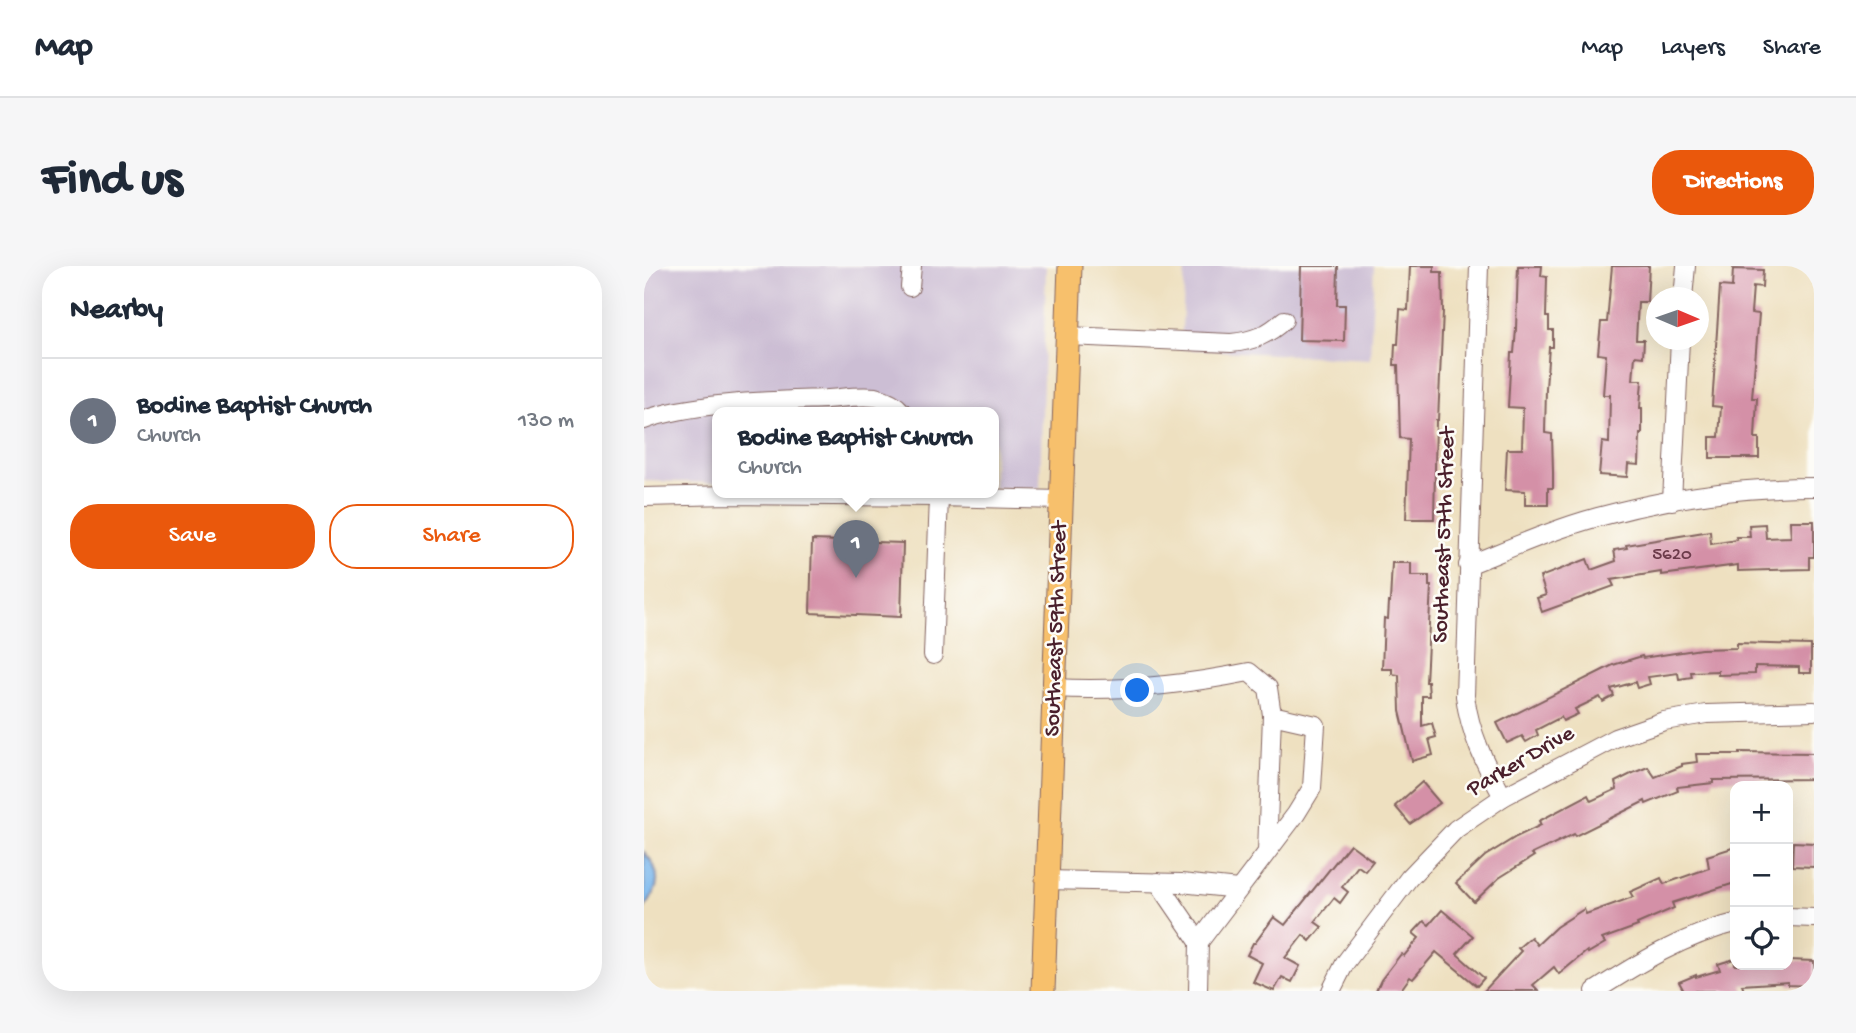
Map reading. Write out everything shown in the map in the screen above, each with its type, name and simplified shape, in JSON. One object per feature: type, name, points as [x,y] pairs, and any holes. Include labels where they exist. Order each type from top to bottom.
[{"type":"main road","name":"Southeast 59th Street","points":[[1043,991],[1070,266]]},
{"type":"street","points":[[911,287],[912,266]]},
{"type":"street","name":"Southeast 57th Street","points":[[1479,266],[1464,680],[1468,717],[1482,759],[1503,797]]},
{"type":"street","points":[[1684,287],[1686,266]]},
{"type":"street","points":[[1068,336],[1231,343],[1255,339],[1271,332],[1284,320]]},
{"type":"street","points":[[1672,501],[1680,350]]},
{"type":"street","points":[[722,407],[760,402],[875,397],[895,403],[898,407]]},
{"type":"street","points":[[644,420],[712,408]]},
{"type":"street","points":[[1468,565],[1595,518],[1672,501],[1740,491],[1814,487]]},
{"type":"street","points":[[644,497],[712,496]]},
{"type":"street","points":[[999,497],[1061,500]]},
{"type":"street","points":[[933,655],[938,498]]},
{"type":"street","points":[[1054,688],[1082,690],[1184,685],[1249,672],[1268,688],[1272,715],[1267,852]]},
{"type":"street","name":"Parker Drive","points":[[1331,991],[1345,962],[1409,878],[1456,830],[1503,797],[1615,738],[1664,721],[1706,714],[1814,711]]},
{"type":"street","points":[[1198,991],[1199,942],[1296,814],[1312,788],[1316,725],[1272,715]]},
{"type":"street","points":[[1047,880],[1158,882],[1238,889]]},
{"type":"street","points":[[1158,882],[1199,942]]},
{"type":"street","points":[[1793,918],[1814,918]]},
{"type":"street","points":[[1594,991],[1659,953],[1730,925]]},
{"type":"shaded area","points":[[644,266],[1046,266],[1040,489],[999,488],[999,407],[712,407],[712,483],[644,481]]},
{"type":"shaded area","points":[[1185,266],[1374,266],[1370,359],[1181,349]]},
{"type":"water","points":[[644,852],[654,867],[657,880],[644,909]]},
{"type":"building","points":[[1301,266],[1338,266],[1337,305],[1345,305],[1344,341],[1299,340]]},
{"type":"building","points":[[1410,266],[1434,266],[1434,272],[1442,272],[1443,311],[1436,420],[1434,519],[1406,519],[1409,439],[1400,438],[1398,365],[1394,365],[1400,309],[1408,310]]},
{"type":"building","points":[[1518,266],[1542,266],[1541,276],[1547,277],[1546,317],[1549,317],[1549,330],[1553,330],[1546,388],[1545,433],[1552,434],[1553,472],[1553,488],[1548,488],[1548,505],[1525,505],[1525,491],[1505,490],[1507,449],[1522,449],[1523,408],[1508,407],[1511,353],[1514,353],[1516,329]]},
{"type":"building","points":[[1612,266],[1649,266],[1646,302],[1638,302],[1636,340],[1644,340],[1643,357],[1635,356],[1633,380],[1642,380],[1639,465],[1628,464],[1627,477],[1599,475],[1602,442],[1609,443],[1610,395],[1603,395],[1606,355],[1598,354],[1601,322],[1607,322]]},
{"type":"building","points":[[1733,269],[1763,270],[1762,287],[1753,286],[1751,313],[1759,314],[1752,398],[1757,398],[1755,438],[1759,438],[1759,458],[1710,458],[1710,437],[1719,437],[1721,407],[1712,406],[1720,286],[1732,287]]},
{"type":"building","points":[[1790,521],[1814,521],[1814,557],[1809,557],[1809,569],[1738,571],[1738,565],[1611,580],[1614,586],[1542,612],[1537,598],[1546,595],[1540,577],[1587,559],[1591,570],[1616,561],[1614,550],[1627,548],[1626,545],[1710,531],[1711,544],[1737,540],[1736,537],[1750,537],[1749,525],[1765,524],[1766,538],[1791,537]]},
{"type":"building","points":[[812,540],[903,543],[901,617],[810,613]]},
{"type":"building","points":[[1392,563],[1411,563],[1411,576],[1429,576],[1431,586],[1426,682],[1429,696],[1422,696],[1422,726],[1432,723],[1436,737],[1429,739],[1433,755],[1412,761],[1400,711],[1399,675],[1392,674],[1392,669],[1382,669],[1384,618],[1388,619]]},
{"type":"building","points":[[1737,643],[1811,645],[1811,673],[1799,673],[1799,667],[1755,666],[1755,674],[1718,675],[1718,671],[1691,672],[1692,677],[1679,679],[1678,673],[1648,677],[1650,684],[1637,688],[1635,682],[1611,689],[1614,696],[1603,702],[1600,697],[1575,709],[1578,714],[1563,721],[1561,717],[1536,730],[1538,735],[1526,742],[1522,736],[1507,743],[1497,723],[1613,665],[1642,656],[1737,648]]},
{"type":"building","points":[[1814,753],[1814,779],[1713,780],[1713,783],[1677,787],[1678,791],[1646,804],[1645,801],[1532,854],[1534,856],[1499,878],[1474,902],[1456,883],[1485,856],[1541,825],[1539,821],[1588,795],[1591,801],[1617,789],[1615,782],[1633,773],[1648,767],[1655,777],[1682,764],[1697,762],[1696,754]]},
{"type":"building","points":[[1422,782],[1440,803],[1410,824],[1395,806]]},
{"type":"building","points":[[1793,842],[1814,843],[1814,867],[1793,866]]},
{"type":"building","points":[[1350,844],[1373,861],[1365,871],[1358,866],[1342,887],[1348,892],[1340,903],[1334,898],[1315,922],[1322,927],[1310,941],[1303,935],[1285,958],[1300,966],[1292,982],[1282,977],[1274,991],[1253,982],[1262,963],[1247,955],[1253,943],[1274,917],[1285,925]]},
{"type":"building","points":[[1730,849],[1730,885],[1672,903],[1674,908],[1637,924],[1638,926],[1602,939],[1605,943],[1588,953],[1587,951],[1559,974],[1554,967],[1533,985],[1539,991],[1484,991],[1521,951],[1518,948],[1531,937],[1537,945],[1556,927],[1584,909],[1586,914],[1633,897],[1630,892],[1661,878],[1664,884],[1709,868],[1707,856]]},
{"type":"building","points":[[1442,910],[1473,936],[1457,954],[1484,978],[1477,986],[1436,952],[1413,979],[1410,977],[1400,991],[1376,991],[1401,954],[1404,956],[1419,938],[1413,933],[1424,921],[1429,925]]},
{"type":"building","points":[[1730,960],[1730,970],[1793,970],[1793,960],[1814,961],[1814,986],[1788,985],[1788,982],[1742,985],[1744,991],[1684,991],[1679,982],[1720,970],[1718,964]]},
{"type":"place","name":"Bodine Baptist Church","points":[[856,578]]}]
